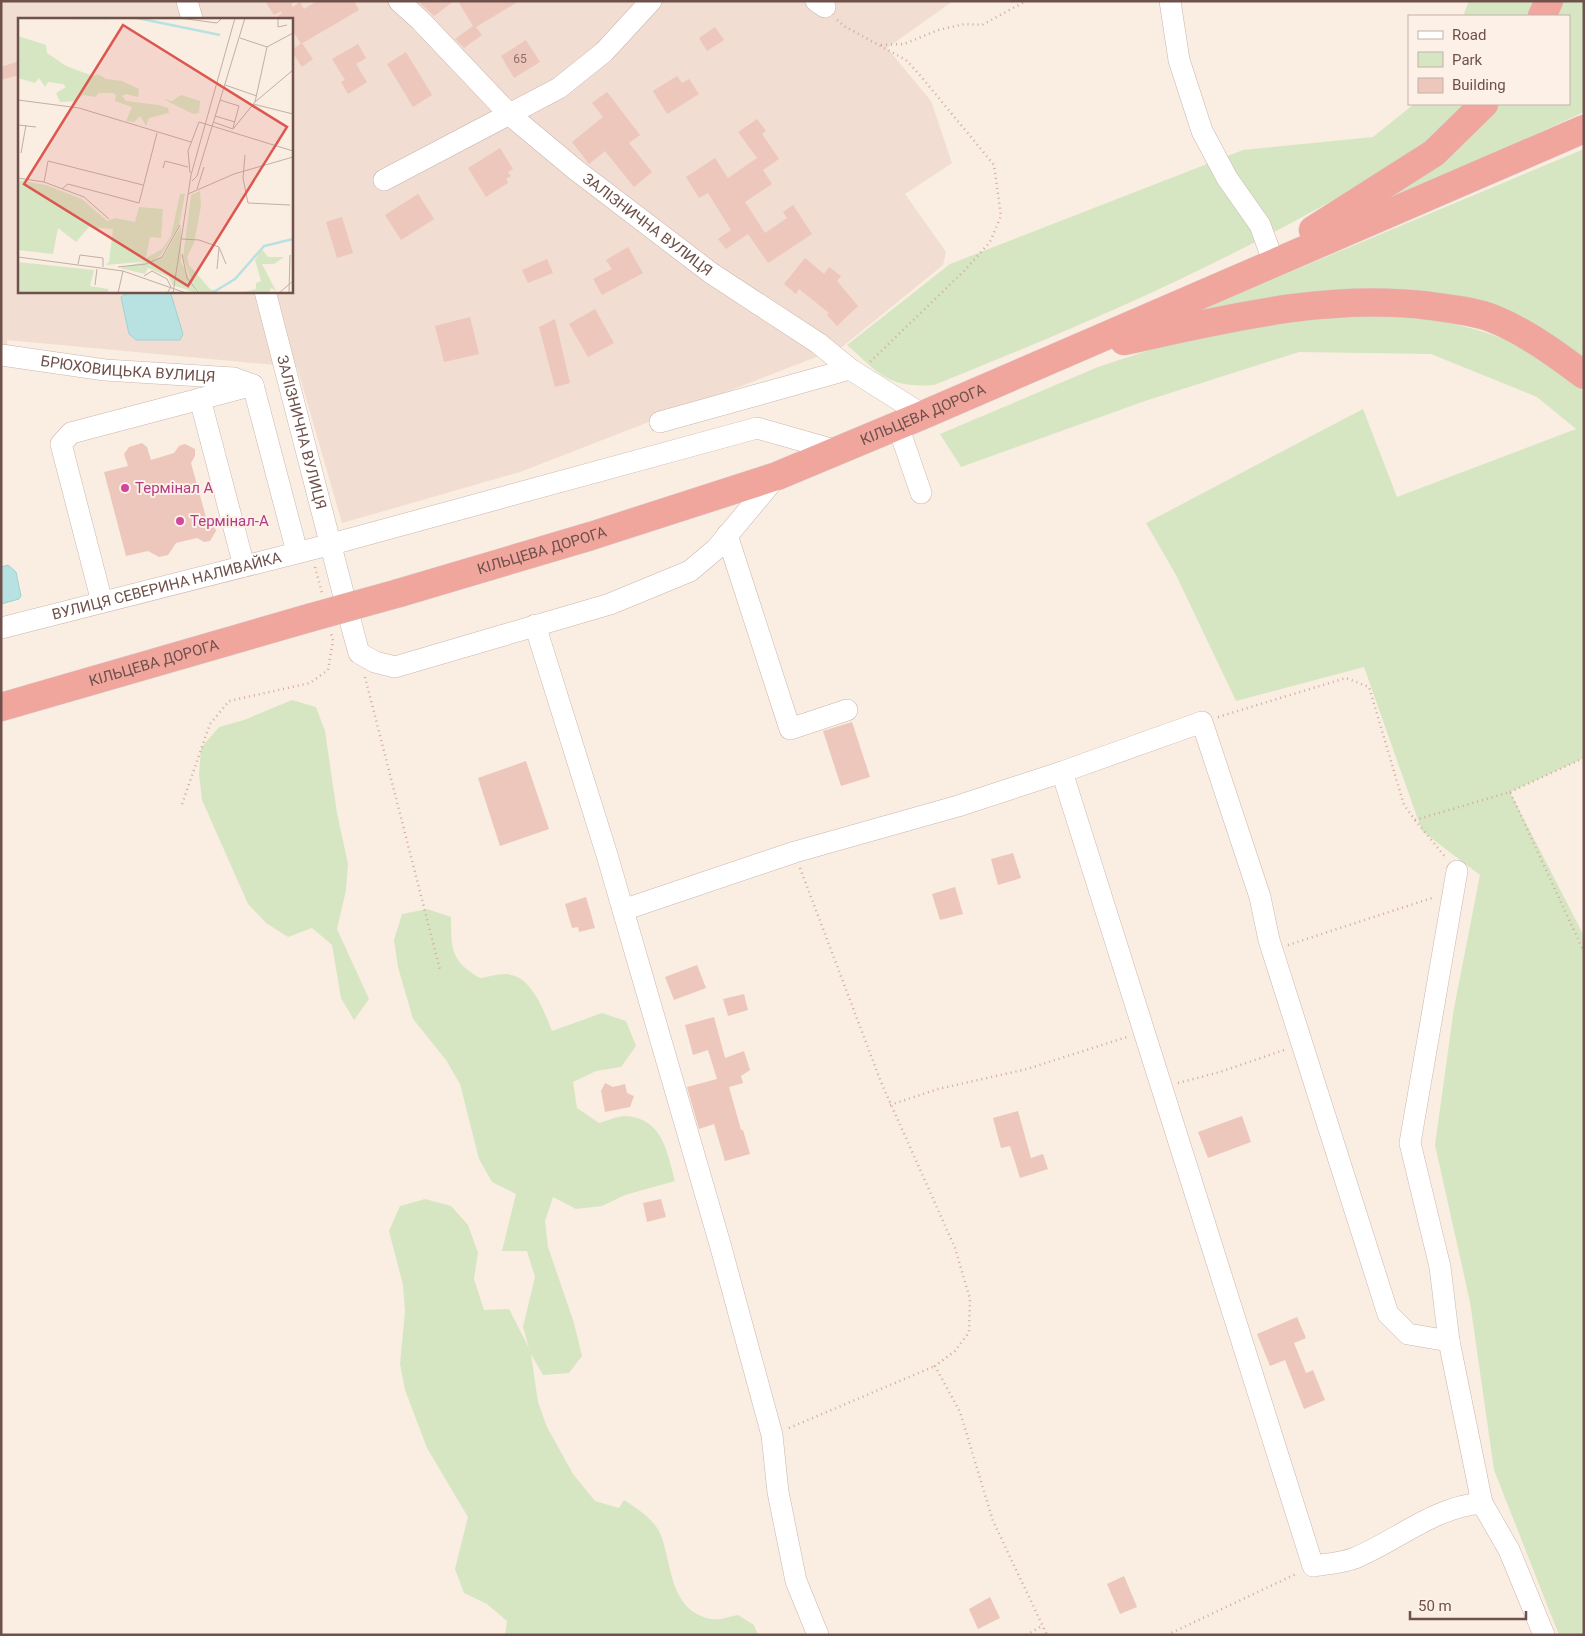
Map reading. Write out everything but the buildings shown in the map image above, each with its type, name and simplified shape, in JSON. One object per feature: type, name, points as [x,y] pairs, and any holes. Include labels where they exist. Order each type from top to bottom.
[{"type":"highway","points":[[1542,15],[1549,1]]},
{"type":"highway","points":[[1231,280],[1434,153],[1483,105]]},
{"type":"highway","points":[[1069,352],[1231,280],[1584,129]]},
{"type":"highway","points":[[1069,352],[1255,312],[1309,304],[1373,301],[1450,309],[1493,318],[1523,333],[1584,375]]},
{"type":"highway","name":"КІЛЬЦЕВА ДОРОГА","points":[[1,707],[320,625],[399,593],[591,536],[777,476],[1069,352]]},
{"type":"street","points":[[188,1],[192,18]]},
{"type":"street","name":"ЗАЛІЗНИЧНА ВУЛИЦЯ","points":[[399,1],[420,20],[510,115],[576,170],[710,273],[818,343],[856,373],[923,415]]},
{"type":"street","points":[[384,180],[559,88],[604,52],[651,1]]},
{"type":"street","points":[[1170,1],[1179,60],[1202,131],[1226,178],[1260,225],[1271,255]]},
{"type":"street","name":"ЗАЛІЗНИЧНА ВУЛИЦЯ","points":[[265,292],[360,653]]},
{"type":"street","name":"БРЮХОВИЦЬКА ВУЛИЦЯ","points":[[1,354],[105,370],[234,378],[253,385]]},
{"type":"street","points":[[660,422],[856,373]]},
{"type":"street","points":[[102,602],[61,444],[71,433],[253,385],[304,550]]},
{"type":"street","points":[[200,399],[244,566]]},
{"type":"street","points":[[898,426],[921,493]]},
{"type":"street","name":"ВУЛИЦЯ СЕВЕРИНА НАЛИВАЙКА","points":[[1,628],[332,544],[757,428],[838,451]]},
{"type":"street","points":[[360,653],[375,662],[395,667],[610,604],[690,571],[727,535],[777,476]]},
{"type":"street","points":[[727,535],[790,729],[847,710]]},
{"type":"street","points":[[535,625],[623,910],[720,1244],[772,1435],[778,1492],[796,1581],[818,1635]]},
{"type":"street","points":[[623,910],[795,852],[958,806],[1062,772],[1202,722],[1260,897],[1272,951],[1388,1314],[1408,1334],[1449,1342]]},
{"type":"street","points":[[1062,772],[1313,1566],[1354,1558],[1420,1522],[1462,1504],[1482,1502]]},
{"type":"street","points":[[1455,881],[1410,1143],[1440,1266],[1449,1342],[1482,1502],[1508,1550],[1544,1635]]},
{"type":"path","points":[[879,45],[904,44],[938,30],[965,24],[982,25],[1026,1]]},
{"type":"path","points":[[820,4],[844,26],[906,60],[994,165],[1001,216],[990,242],[942,294],[856,373]]},
{"type":"path","points":[[304,550],[322,595]]},
{"type":"path","points":[[182,804],[210,724],[229,701],[310,683],[328,670],[333,641],[320,625]]},
{"type":"path","points":[[360,653],[440,970]]},
{"type":"path","points":[[1202,722],[1346,678],[1369,687],[1404,805],[1455,881],[1272,951]]},
{"type":"path","points":[[1415,820],[1510,792],[1584,758]]},
{"type":"path","points":[[1510,792],[1584,952]]},
{"type":"path","points":[[772,1435],[935,1366],[955,1351],[969,1332],[970,1299],[955,1248],[890,1104],[795,852]]},
{"type":"path","points":[[890,1104],[938,1089],[1027,1069],[1144,1032]]},
{"type":"path","points":[[1162,1087],[1220,1072],[1301,1044]]},
{"type":"path","points":[[935,1366],[960,1412],[993,1521],[1047,1635]]},
{"type":"path","points":[[1167,1635],[1313,1566]]},
{"type":"path","points":[[1026,1635],[1042,1626]]},
{"type":"shaded area","points":[[1,1],[953,1],[887,48],[931,101],[952,163],[905,194],[946,252],[943,265],[842,347],[520,472],[342,523],[297,367],[7,340],[9,364],[1,363]]},
{"type":"green space","points":[[1469,1],[1540,1],[1533,15],[1463,15]]},
{"type":"green space","points":[[1559,1],[1584,1],[1584,112],[1370,210],[1492,105],[1570,105],[1570,15],[1552,15]]},
{"type":"green space","points":[[1413,105],[1468,105],[1434,137],[1396,164],[1269,235],[1128,304],[934,385],[905,384],[885,377],[847,345],[950,264],[1243,150],[1373,137]]},
{"type":"green space","points":[[1584,149],[1584,361],[1489,306],[1178,319]]},
{"type":"green space","points":[[1407,315],[1464,326],[1505,340],[1543,361],[1584,392],[1584,758],[1510,792],[1584,936],[1584,1635],[1559,1635],[1494,1470],[1470,1302],[1435,1145],[1454,1008],[1480,875],[1422,831],[1364,667],[1236,701],[1176,575],[1146,523],[1363,409],[1397,497],[1576,429],[1537,397],[1431,354],[1299,352],[1145,401],[961,467],[940,434],[1098,367],[1195,335],[1309,316]]},
{"type":"green space","points":[[292,700],[316,707],[325,731],[337,813],[348,864],[346,890],[337,929],[369,999],[354,1020],[341,998],[332,945],[312,928],[288,937],[266,923],[248,904],[202,800],[199,774],[201,748],[219,727],[244,720]]},
{"type":"green space","points":[[427,909],[451,917],[451,938],[455,954],[463,966],[470,972],[480,978],[501,974],[513,975],[529,986],[540,1004],[552,1031],[602,1013],[626,1021],[636,1046],[621,1067],[596,1071],[573,1082],[577,1108],[599,1123],[625,1116],[638,1118],[648,1123],[661,1138],[666,1148],[675,1181],[625,1195],[602,1206],[576,1209],[553,1197],[545,1221],[548,1247],[574,1323],[582,1356],[569,1373],[543,1375],[531,1354],[538,1402],[547,1427],[573,1474],[595,1501],[619,1508],[624,1500],[656,1526],[662,1538],[675,1587],[688,1607],[698,1614],[711,1619],[738,1615],[754,1625],[758,1635],[505,1635],[507,1621],[487,1604],[464,1593],[455,1569],[468,1517],[427,1448],[405,1390],[400,1364],[405,1311],[403,1285],[389,1231],[400,1206],[425,1199],[451,1206],[468,1225],[478,1253],[474,1279],[484,1310],[509,1309],[529,1348],[523,1327],[535,1277],[527,1251],[502,1251],[516,1194],[492,1182],[479,1159],[460,1084],[446,1060],[413,1019],[398,967],[394,940],[402,914]]},
{"type":"water","points":[[135,292],[170,292],[183,334],[180,340],[136,340],[129,334],[121,297]]},
{"type":"water","points":[[8,565],[16,572],[21,596],[19,599],[1,604],[1,567]]},
{"type":"place","name":"Термінал А","points":[[125,488]]},
{"type":"place","name":"Термінал-А","points":[[180,521]]}]
